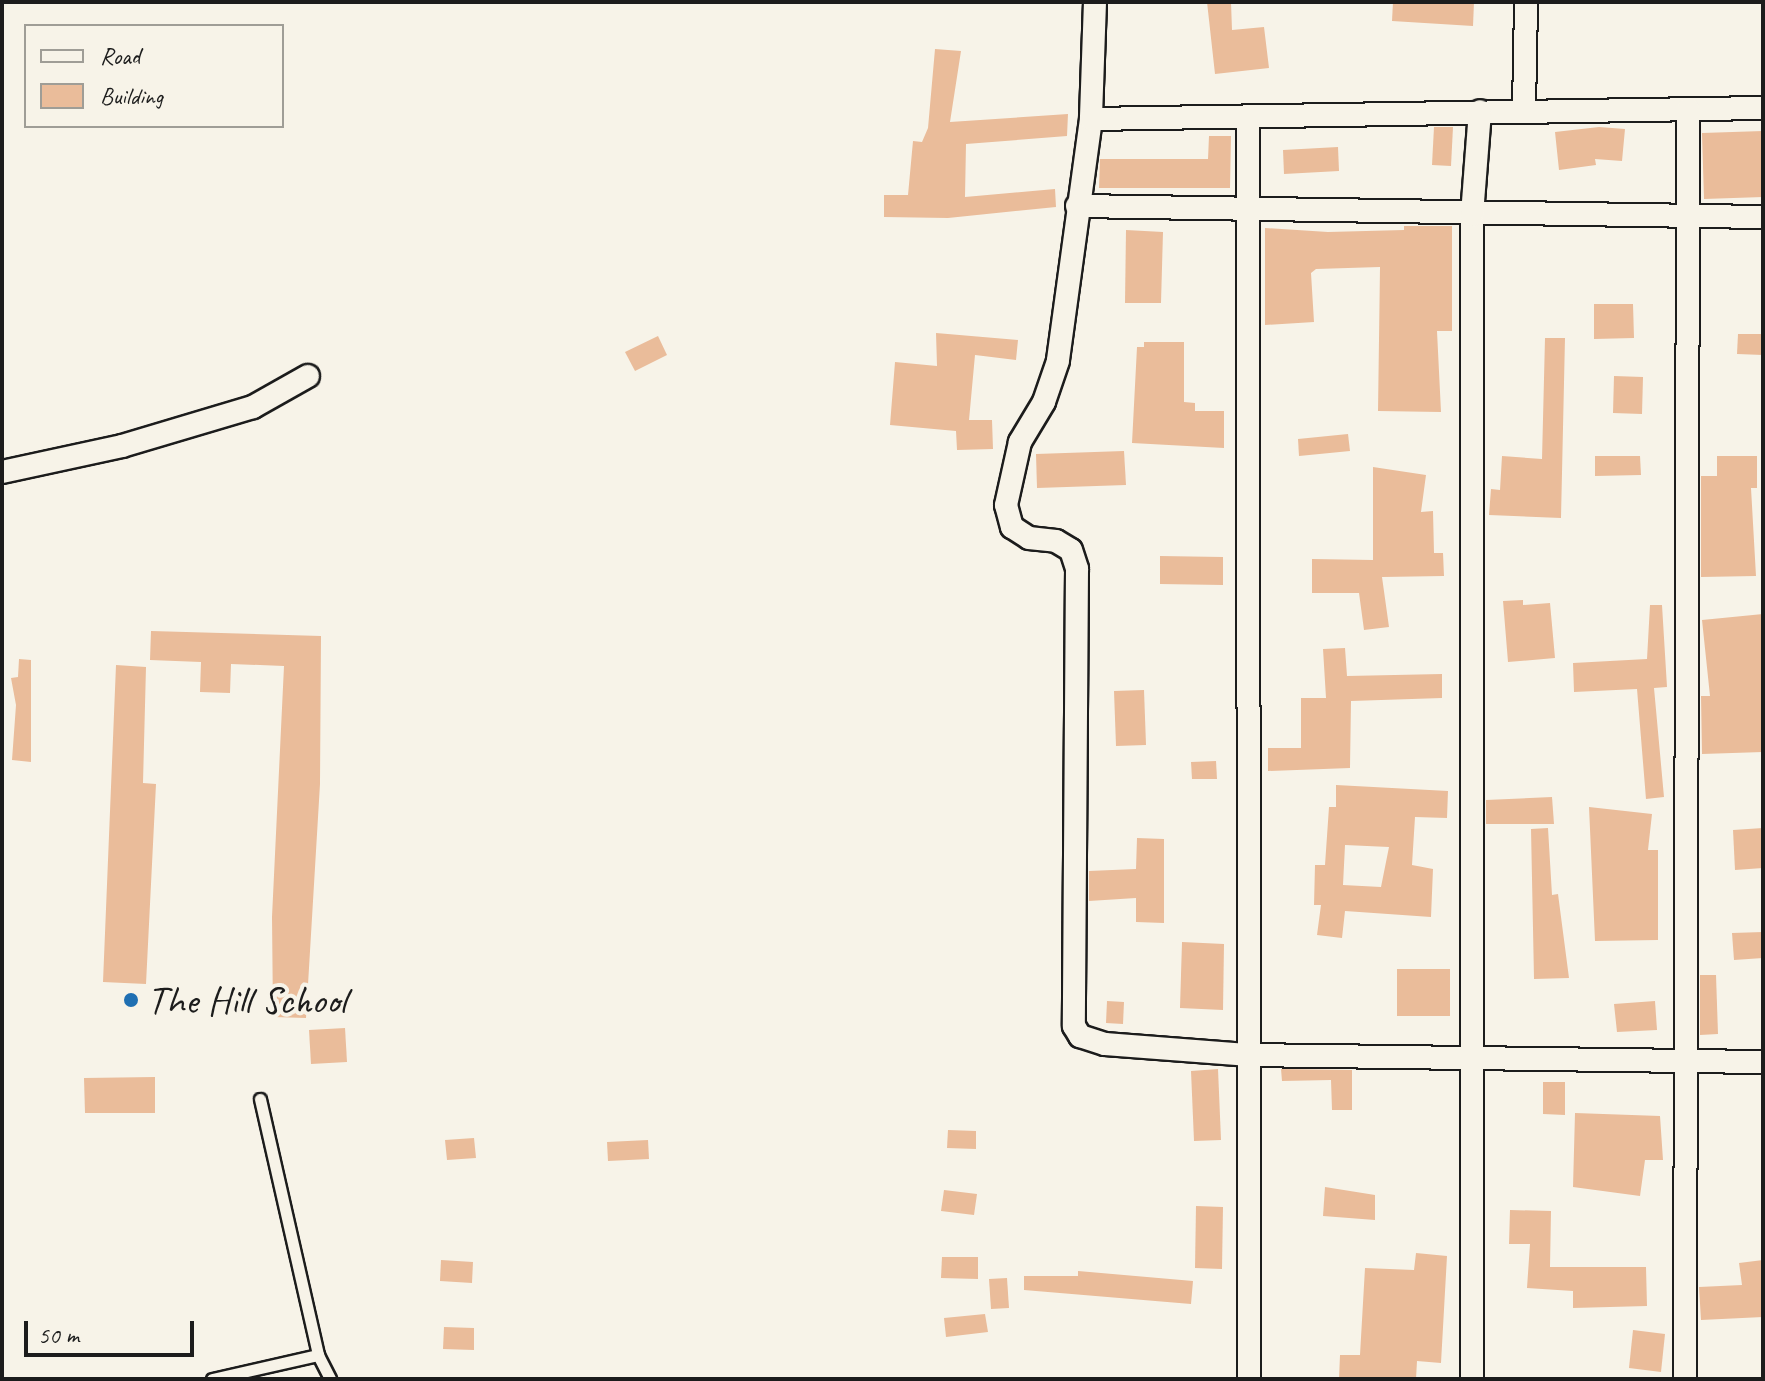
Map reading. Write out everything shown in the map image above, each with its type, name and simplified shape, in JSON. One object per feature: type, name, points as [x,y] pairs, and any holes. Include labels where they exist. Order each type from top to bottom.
[{"type":"street","points":[[1095,2],[1091,119],[1077,206],[1073,274],[1058,361],[1044,402],[1020,442],[1006,505],[1012,527],[1029,538],[1056,541],[1071,550],[1077,569],[1074,1026],[1080,1036],[1105,1044],[1247,1055],[1468,1055],[1763,1062]]},
{"type":"street","points":[[1524,109],[1526,2]]},
{"type":"street","points":[[1091,119],[1248,118],[1524,109],[1763,108]]},
{"type":"street","points":[[1685,1379],[1682,1062],[1688,109]]},
{"type":"street","points":[[1472,1379],[1468,1055],[1472,215],[1480,111]]},
{"type":"street","points":[[1248,118],[1249,1379]]},
{"type":"street","points":[[1077,206],[1472,215],[1689,213],[1763,217]]},
{"type":"street","points":[[2,472],[122,446],[253,407],[308,376]]},
{"type":"lane","points":[[260,1099],[318,1355],[330,1379]]},
{"type":"lane","points":[[212,1379],[318,1355]]},
{"type":"building","points":[[1207,2],[1231,2],[1232,30],[1264,27],[1269,68],[1215,74]]},
{"type":"building","points":[[1393,2],[1474,2],[1473,26],[1392,21]]},
{"type":"building","points":[[935,49],[961,51],[950,122],[1068,114],[1067,136],[966,144],[965,197],[1055,189],[1056,207],[948,218],[884,217],[884,195],[908,195],[913,141],[922,142],[928,128]]},
{"type":"building","points":[[1434,127],[1453,127],[1451,166],[1432,165]]},
{"type":"building","points":[[1599,127],[1625,129],[1622,161],[1595,159],[1596,165],[1559,170],[1555,132]]},
{"type":"building","points":[[1763,131],[1763,197],[1704,199],[1702,133]]},
{"type":"building","points":[[1209,136],[1231,136],[1230,188],[1099,188],[1100,159],[1208,159]]},
{"type":"building","points":[[1338,147],[1339,171],[1284,174],[1283,150]]},
{"type":"building","points":[[1404,226],[1452,226],[1452,331],[1437,331],[1441,412],[1378,411],[1380,267],[1316,269],[1311,273],[1314,322],[1265,325],[1265,228],[1328,232],[1404,230]]},
{"type":"building","points":[[1126,230],[1163,232],[1161,303],[1125,303]]},
{"type":"building","points":[[1594,304],[1633,304],[1634,338],[1594,339]]},
{"type":"building","points":[[936,333],[1018,340],[1016,360],[975,355],[969,420],[992,420],[993,449],[957,450],[956,431],[890,425],[895,362],[937,366]]},
{"type":"building","points":[[1738,334],[1763,334],[1763,355],[1737,354]]},
{"type":"building","points":[[658,336],[667,355],[635,371],[625,352]]},
{"type":"building","points":[[1545,338],[1565,338],[1561,518],[1489,515],[1491,489],[1500,490],[1502,456],[1542,459]]},
{"type":"building","points":[[1144,342],[1184,342],[1184,402],[1195,403],[1195,411],[1224,411],[1224,448],[1132,443],[1137,347],[1144,347]]},
{"type":"building","points":[[1614,376],[1643,377],[1642,414],[1613,413]]},
{"type":"building","points":[[1348,434],[1350,451],[1299,456],[1298,439]]},
{"type":"building","points":[[1124,451],[1126,485],[1037,488],[1036,454]]},
{"type":"building","points":[[1595,456],[1640,456],[1641,475],[1595,476]]},
{"type":"building","points":[[1717,456],[1757,456],[1757,488],[1751,488],[1756,576],[1701,577],[1701,476],[1717,476]]},
{"type":"building","points":[[1373,467],[1426,475],[1421,512],[1433,511],[1434,553],[1443,553],[1444,576],[1382,577],[1389,627],[1364,630],[1359,593],[1312,593],[1312,559],[1373,560]]},
{"type":"building","points":[[1160,556],[1223,557],[1223,585],[1160,584]]},
{"type":"building","points":[[1523,600],[1523,605],[1550,603],[1555,658],[1508,662],[1503,601]]},
{"type":"building","points":[[1650,605],[1662,605],[1667,687],[1654,688],[1664,797],[1646,799],[1637,689],[1574,692],[1573,663],[1647,659]]},
{"type":"building","points":[[1763,614],[1763,752],[1702,754],[1701,696],[1710,696],[1702,620]]},
{"type":"building","points":[[151,631],[321,636],[320,784],[306,1018],[273,1017],[272,917],[284,666],[231,664],[230,693],[200,692],[201,662],[150,660]]},
{"type":"building","points":[[1345,648],[1347,676],[1442,674],[1442,698],[1351,701],[1350,768],[1268,771],[1268,748],[1301,748],[1301,698],[1326,698],[1323,649]]},
{"type":"building","points":[[19,659],[31,660],[31,762],[12,760],[16,705],[11,678],[18,677]]},
{"type":"building","points":[[116,665],[146,667],[143,783],[156,784],[146,984],[103,982]]},
{"type":"building","points":[[1144,690],[1146,745],[1116,746],[1114,691]]},
{"type":"building","points":[[1216,761],[1217,779],[1192,779],[1191,762]]},
{"type":"building","points":[[1336,785],[1448,791],[1447,818],[1415,817],[1412,865],[1433,869],[1431,917],[1345,911],[1342,938],[1317,935],[1321,905],[1314,905],[1315,865],[1325,865],[1329,807],[1336,807]],"holes":[[[1345,845],[1389,847],[1381,887],[1343,885]]]},
{"type":"building","points":[[1552,797],[1554,824],[1486,824],[1486,800]]},
{"type":"building","points":[[1589,807],[1652,814],[1648,850],[1658,850],[1658,940],[1595,941]]},
{"type":"building","points":[[1548,828],[1552,895],[1558,894],[1569,978],[1534,979],[1531,829]]},
{"type":"building","points":[[1763,828],[1763,868],[1735,870],[1733,830]]},
{"type":"building","points":[[1137,838],[1164,839],[1164,923],[1136,922],[1136,898],[1089,901],[1089,871],[1136,869]]},
{"type":"building","points":[[1763,932],[1763,958],[1734,960],[1732,933]]},
{"type":"building","points":[[1182,942],[1224,944],[1223,1010],[1180,1008]]},
{"type":"building","points":[[1397,969],[1450,969],[1450,1016],[1397,1016]]},
{"type":"building","points":[[1700,975],[1716,975],[1718,1034],[1700,1035]]},
{"type":"building","points":[[1107,1001],[1124,1002],[1123,1024],[1106,1023]]},
{"type":"building","points":[[1655,1001],[1657,1030],[1617,1032],[1614,1004]]},
{"type":"building","points":[[345,1028],[347,1062],[311,1064],[309,1030]]},
{"type":"building","points":[[1218,1069],[1221,1140],[1194,1141],[1191,1071]]},
{"type":"building","points":[[1281,1069],[1352,1070],[1352,1110],[1332,1110],[1331,1080],[1282,1081]]},
{"type":"building","points":[[155,1077],[155,1113],[85,1113],[84,1078]]},
{"type":"building","points":[[1543,1082],[1565,1082],[1565,1115],[1543,1114]]},
{"type":"building","points":[[1575,1113],[1660,1116],[1663,1160],[1645,1160],[1640,1196],[1573,1187]]},
{"type":"building","points":[[948,1130],[976,1131],[976,1149],[947,1148]]},
{"type":"building","points":[[474,1138],[476,1158],[447,1160],[445,1140]]},
{"type":"building","points":[[648,1140],[649,1159],[608,1161],[607,1142]]},
{"type":"building","points":[[1325,1187],[1375,1195],[1375,1220],[1323,1216]]},
{"type":"building","points":[[944,1190],[977,1194],[974,1215],[941,1211]]},
{"type":"building","points":[[1196,1206],[1223,1207],[1222,1269],[1195,1268]]},
{"type":"building","points":[[1510,1210],[1551,1211],[1550,1267],[1646,1267],[1647,1306],[1573,1308],[1573,1291],[1527,1288],[1530,1244],[1509,1244]]},
{"type":"building","points":[[1416,1253],[1447,1256],[1441,1363],[1417,1361],[1416,1379],[1339,1379],[1340,1355],[1360,1355],[1365,1268],[1414,1270]]},
{"type":"building","points":[[942,1257],[978,1257],[978,1279],[941,1278]]},
{"type":"building","points":[[441,1260],[473,1262],[472,1283],[440,1281]]},
{"type":"building","points":[[1763,1260],[1763,1317],[1701,1320],[1699,1287],[1742,1285],[1739,1263]]},
{"type":"building","points":[[1078,1271],[1193,1281],[1191,1304],[1024,1290],[1024,1276],[1078,1276]]},
{"type":"building","points":[[1007,1278],[1009,1308],[991,1309],[989,1279]]},
{"type":"building","points":[[985,1314],[988,1332],[946,1337],[944,1318]]},
{"type":"building","points":[[444,1327],[474,1328],[474,1350],[443,1349]]},
{"type":"building","points":[[1633,1330],[1665,1334],[1661,1372],[1629,1368]]},
{"type":"place","name":"The Hill School","points":[[131,1000]]}]
